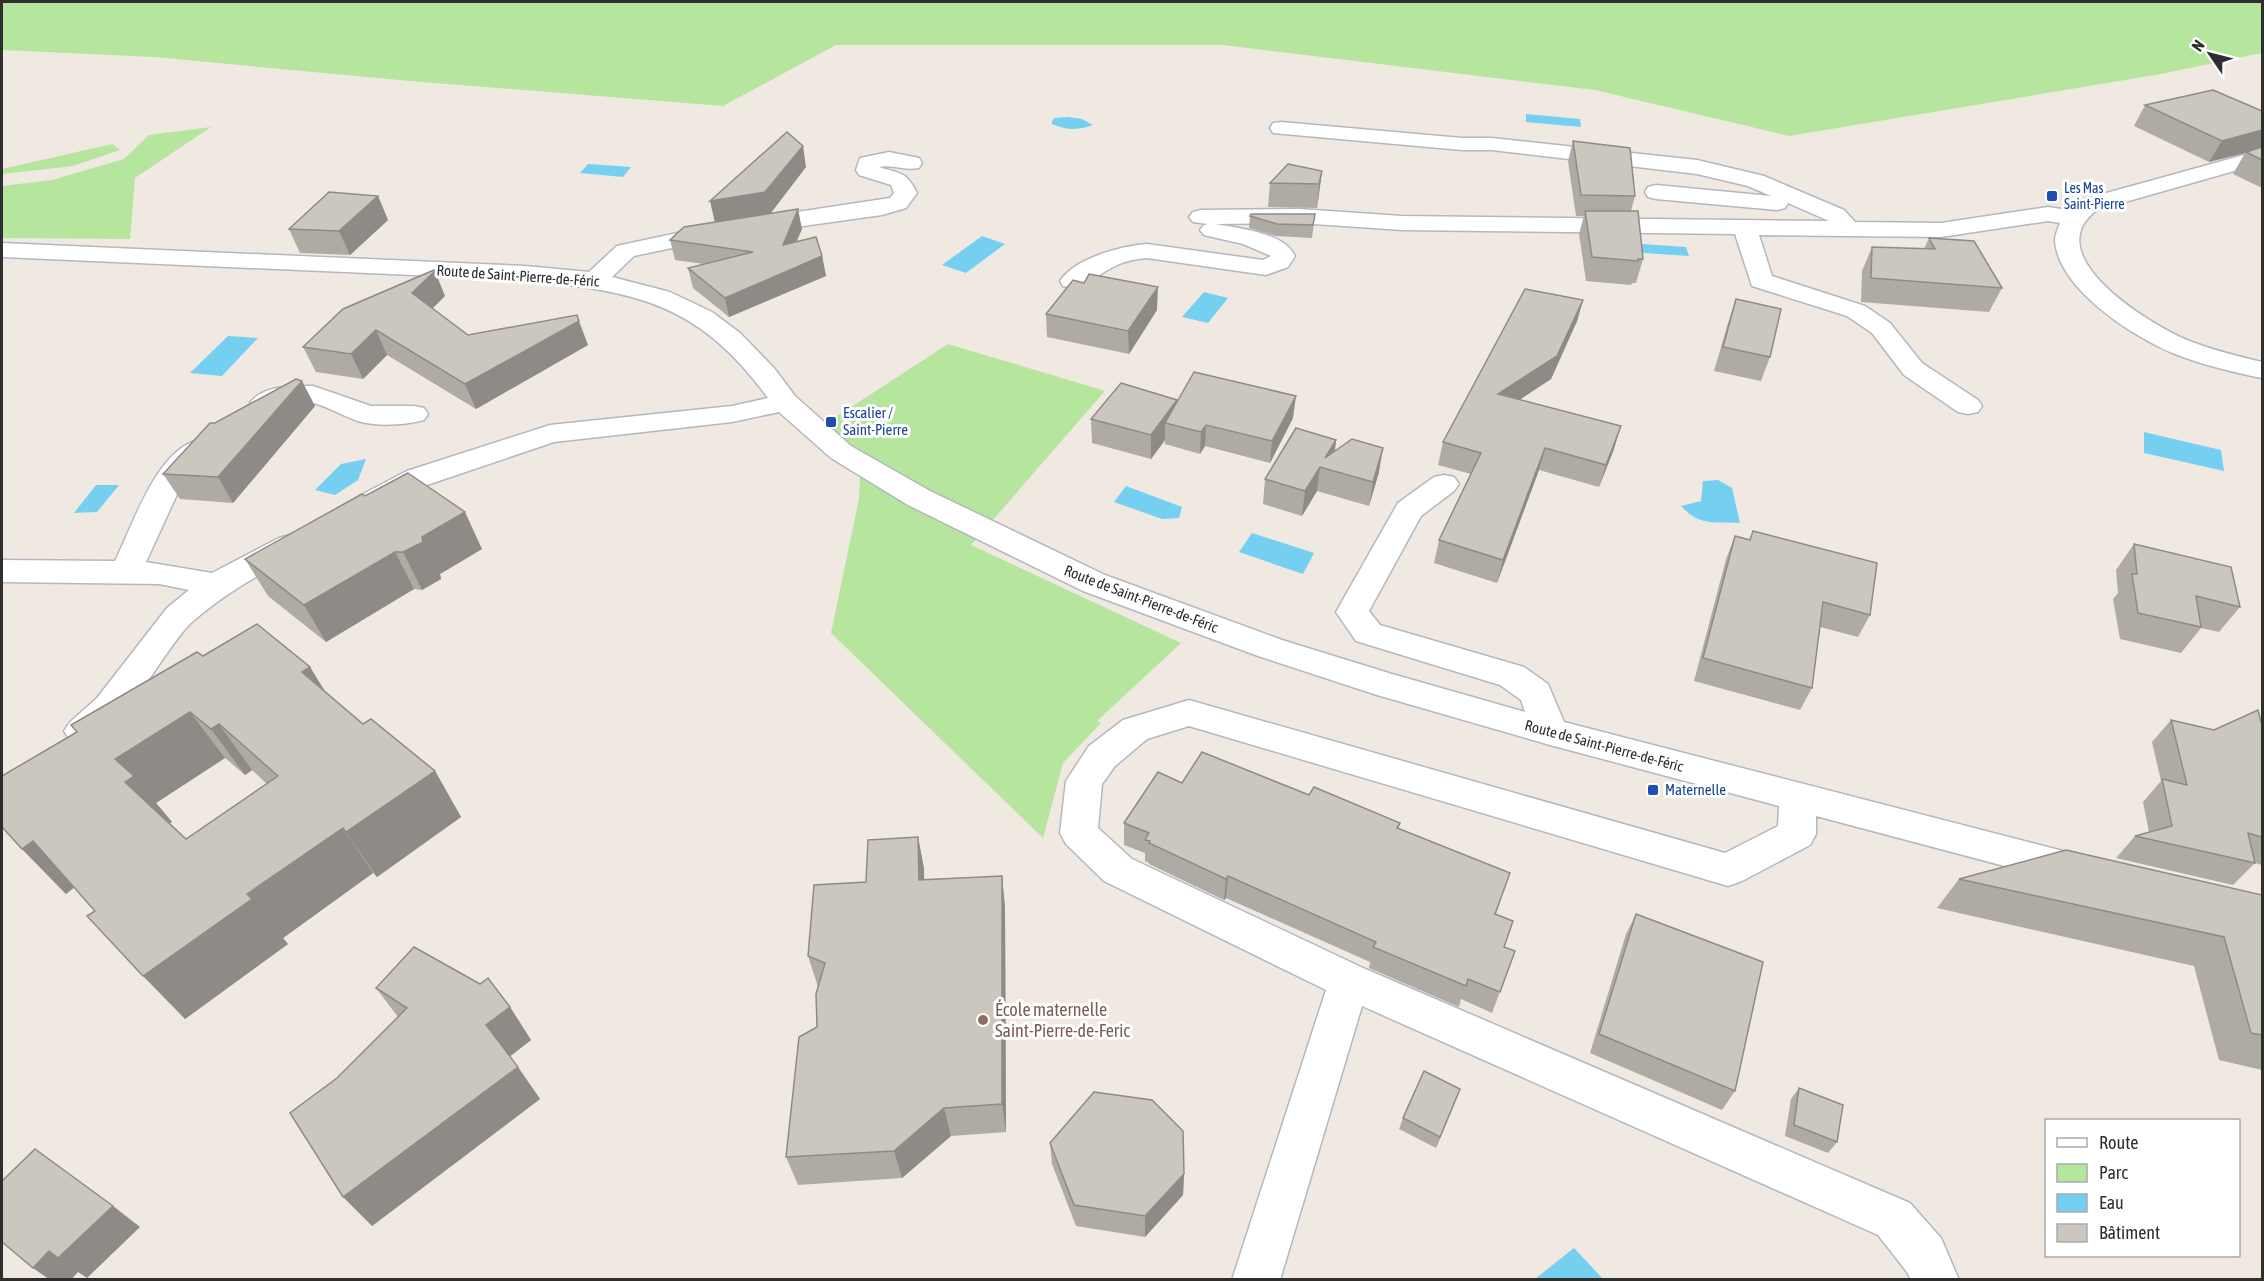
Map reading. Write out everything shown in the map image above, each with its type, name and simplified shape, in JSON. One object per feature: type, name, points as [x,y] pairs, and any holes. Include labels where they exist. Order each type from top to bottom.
[{"type":"street","points":[[1281,128],[1462,144],[1492,144],[1697,167],[1756,181],[1836,215],[1849,230]]},
{"type":"street","points":[[2262,156],[2089,205],[2073,218],[2066,234],[2070,256],[2086,282],[2120,312],[2170,342],[2217,359],[2262,370]]},
{"type":"street","points":[[595,280],[626,251],[724,230],[882,208],[898,202],[906,193],[900,181],[867,170],[868,163],[878,158],[891,158],[911,163]]},
{"type":"street","points":[[1656,192],[1818,207]]},
{"type":"street","points":[[1071,281],[1112,256],[1131,252],[1147,251],[1266,268],[1280,262],[1283,256],[1280,250],[1250,238],[1218,233],[1209,228],[1201,217],[1299,216],[1402,223],[1624,224],[1849,230],[1941,230],[2048,214],[2073,218]]},
{"type":"street","points":[[1745,228],[1761,280],[1856,311],[1881,328],[1914,369],[1968,406]]},
{"type":"street","name":"Route de Saint-Pierre-de-Féric","points":[[2,250],[501,272],[595,280],[661,297],[703,317],[731,339],[764,374],[785,402],[841,452],[1016,547],[1094,583],[1270,648],[1389,686],[1550,732],[2106,877]]},
{"type":"street","points":[[126,572],[171,475],[244,410],[284,395],[313,394],[368,415],[414,414]]},
{"type":"street","points":[[357,510],[417,478],[550,434],[732,414],[785,402]]},
{"type":"street","points":[[1444,484],[1409,510],[1352,612],[1368,633],[1512,676],[1536,693],[1550,732]]},
{"type":"street","points":[[55,753],[109,707],[178,616],[216,585],[316,531]]},
{"type":"street","points":[[2,571],[159,573],[216,585]]},
{"type":"street","points":[[1797,797],[1797,834],[1728,870],[1189,713],[1135,729],[1102,756],[1084,781],[1079,833],[1118,870],[1349,981],[1894,1219],[1924,1255],[1935,1280]]},
{"type":"street","points":[[1256,1280],[1349,981]]},
{"type":"green space","points":[[2,2],[2262,2],[2262,53],[2161,74],[1789,136],[1595,90],[1223,45],[836,45],[723,106],[410,81],[154,57],[2,50]]},
{"type":"green space","points":[[211,127],[135,178],[130,239],[2,238],[2,186],[52,180],[124,159],[149,135]]},
{"type":"green space","points":[[112,144],[120,150],[73,166],[2,174],[2,169]]},
{"type":"green space","points":[[948,344],[1105,391],[971,545],[1181,643],[1097,721],[1101,723],[1063,763],[1043,838],[831,633],[859,499],[861,453],[825,424]]},
{"type":"water","points":[[1526,114],[1580,119],[1581,127],[1526,122]]},
{"type":"water","points":[[1055,118],[1082,119],[1093,125],[1073,129],[1052,124]]},
{"type":"water","points":[[588,164],[631,167],[623,177],[580,173]]},
{"type":"water","points":[[982,236],[1005,244],[966,273],[942,265]]},
{"type":"water","points":[[1627,243],[1686,247],[1689,256],[1629,252]]},
{"type":"water","points":[[1204,292],[1228,298],[1208,323],[1182,317]]},
{"type":"water","points":[[228,336],[258,338],[222,376],[190,373]]},
{"type":"water","points":[[2144,432],[2221,450],[2224,471],[2144,453]]},
{"type":"water","points":[[366,459],[358,480],[335,495],[315,490],[341,464]]},
{"type":"water","points":[[1718,480],[1732,488],[1740,523],[1701,520],[1681,506],[1701,501],[1703,481]]},
{"type":"water","points":[[96,485],[119,485],[97,512],[74,513]]},
{"type":"water","points":[[1126,486],[1182,507],[1179,518],[1162,519],[1114,502]]},
{"type":"water","points":[[1252,533],[1314,553],[1303,574],[1239,552]]},
{"type":"water","points":[[1574,1248],[1603,1279],[1535,1279]]},
{"type":"building","points":[[2213,90],[2262,111],[2262,130],[2222,141],[2145,105]]},
{"type":"building","points":[[787,132],[803,146],[765,192],[710,201]]},
{"type":"building","points":[[1573,141],[1630,148],[1635,196],[1581,195]]},
{"type":"building","points":[[2262,147],[2262,160],[2246,152]]},
{"type":"building","points":[[1288,164],[1322,171],[1319,184],[1270,183]]},
{"type":"building","points":[[329,192],[378,196],[339,231],[289,229]]},
{"type":"building","points":[[798,209],[783,245],[816,237],[822,256],[725,298],[688,268],[753,252],[670,240],[684,227]]},
{"type":"building","points":[[1585,211],[1638,211],[1643,259],[1638,259],[1638,261],[1592,257]]},
{"type":"building","points":[[1251,214],[1315,214],[1313,225],[1277,224],[1250,216]]},
{"type":"building","points":[[1929,238],[1974,241],[2002,288],[1871,278],[1872,247],[1935,249]]},
{"type":"building","points":[[434,270],[412,293],[468,335],[577,315],[579,321],[465,384],[376,330],[351,354],[303,347],[343,309]]},
{"type":"building","points":[[1089,274],[1158,287],[1128,331],[1046,314],[1073,280],[1084,283]]},
{"type":"building","points":[[1525,289],[1583,300],[1557,356],[1498,394],[1621,426],[1606,465],[1545,448],[1503,560],[1439,540],[1481,453],[1443,442]]},
{"type":"building","points":[[1736,299],[1781,309],[1770,357],[1723,347]]},
{"type":"building","points":[[1194,372],[1296,396],[1272,441],[1206,425],[1201,432],[1165,423]]},
{"type":"building","points":[[296,379],[302,381],[218,477],[163,474],[210,423],[215,423]]},
{"type":"building","points":[[1121,383],[1177,400],[1151,435],[1091,419]]},
{"type":"building","points":[[1296,428],[1336,440],[1325,458],[1352,439],[1383,448],[1373,482],[1320,467],[1305,491],[1265,479]]},
{"type":"building","points":[[408,473],[465,512],[422,537],[423,542],[403,552],[395,552],[304,605],[245,559],[362,494],[365,496]]},
{"type":"building","points":[[1753,531],[1877,563],[1870,615],[1823,602],[1812,688],[1703,658],[1735,536],[1750,540]]},
{"type":"building","points":[[2134,544],[2231,567],[2240,607],[2196,596],[2201,627],[2138,613],[2132,574],[2137,574]]},
{"type":"building","points":[[257,624],[310,667],[302,672],[363,724],[371,719],[435,771],[346,832],[343,828],[247,894],[252,899],[143,976],[87,916],[95,911],[33,841],[22,849],[2,827],[2,776],[77,732],[71,725],[197,652],[203,656]],"holes":[[[190,712],[211,729],[219,724],[278,776],[186,839],[125,782],[134,776],[115,759]]]},
{"type":"building","points":[[2258,710],[2262,725],[2262,837],[2248,833],[2255,863],[2135,836],[2172,826],[2162,779],[2187,785],[2171,720],[2214,730]]},
{"type":"building","points":[[1202,752],[1309,795],[1314,787],[1400,823],[1397,828],[1510,873],[1495,914],[1513,921],[1504,947],[1515,951],[1500,992],[1468,979],[1466,986],[1373,947],[1376,942],[1228,876],[1226,879],[1149,843],[1150,841],[1145,840],[1149,833],[1124,823],[1158,772],[1182,783]]},
{"type":"building","points":[[918,837],[919,880],[1002,876],[1002,1104],[944,1108],[894,1151],[786,1157],[799,1037],[817,1027],[816,994],[825,963],[808,956],[814,885],[866,882],[868,840]]},
{"type":"building","points":[[2066,850],[2262,895],[2262,1035],[2251,1033],[2224,937],[1959,879]]},
{"type":"building","points":[[1636,914],[1763,962],[1735,1091],[1599,1034]]},
{"type":"building","points":[[414,947],[480,984],[488,978],[510,1007],[486,1025],[518,1067],[343,1197],[290,1113],[337,1078],[407,1008],[376,988]]},
{"type":"building","points":[[1424,1071],[1460,1089],[1440,1137],[1403,1118]]},
{"type":"building","points":[[1799,1088],[1843,1105],[1837,1142],[1794,1125]]},
{"type":"building","points":[[1094,1092],[1152,1100],[1183,1131],[1184,1174],[1145,1216],[1074,1205],[1050,1143]]},
{"type":"building","points":[[35,1149],[113,1206],[58,1258],[49,1251],[33,1268],[2,1242],[2,1181]]},
{"type":"place","name":"Les Mas Saint-Pierre","points":[[2052,196]]},
{"type":"place","name":"Escalier / Saint-Pierre","points":[[831,422]]},
{"type":"place","name":"Maternelle","points":[[1653,790]]},
{"type":"place","name":"École maternelle Saint-Pierre-de-Feric","points":[[983,1020]]}]
